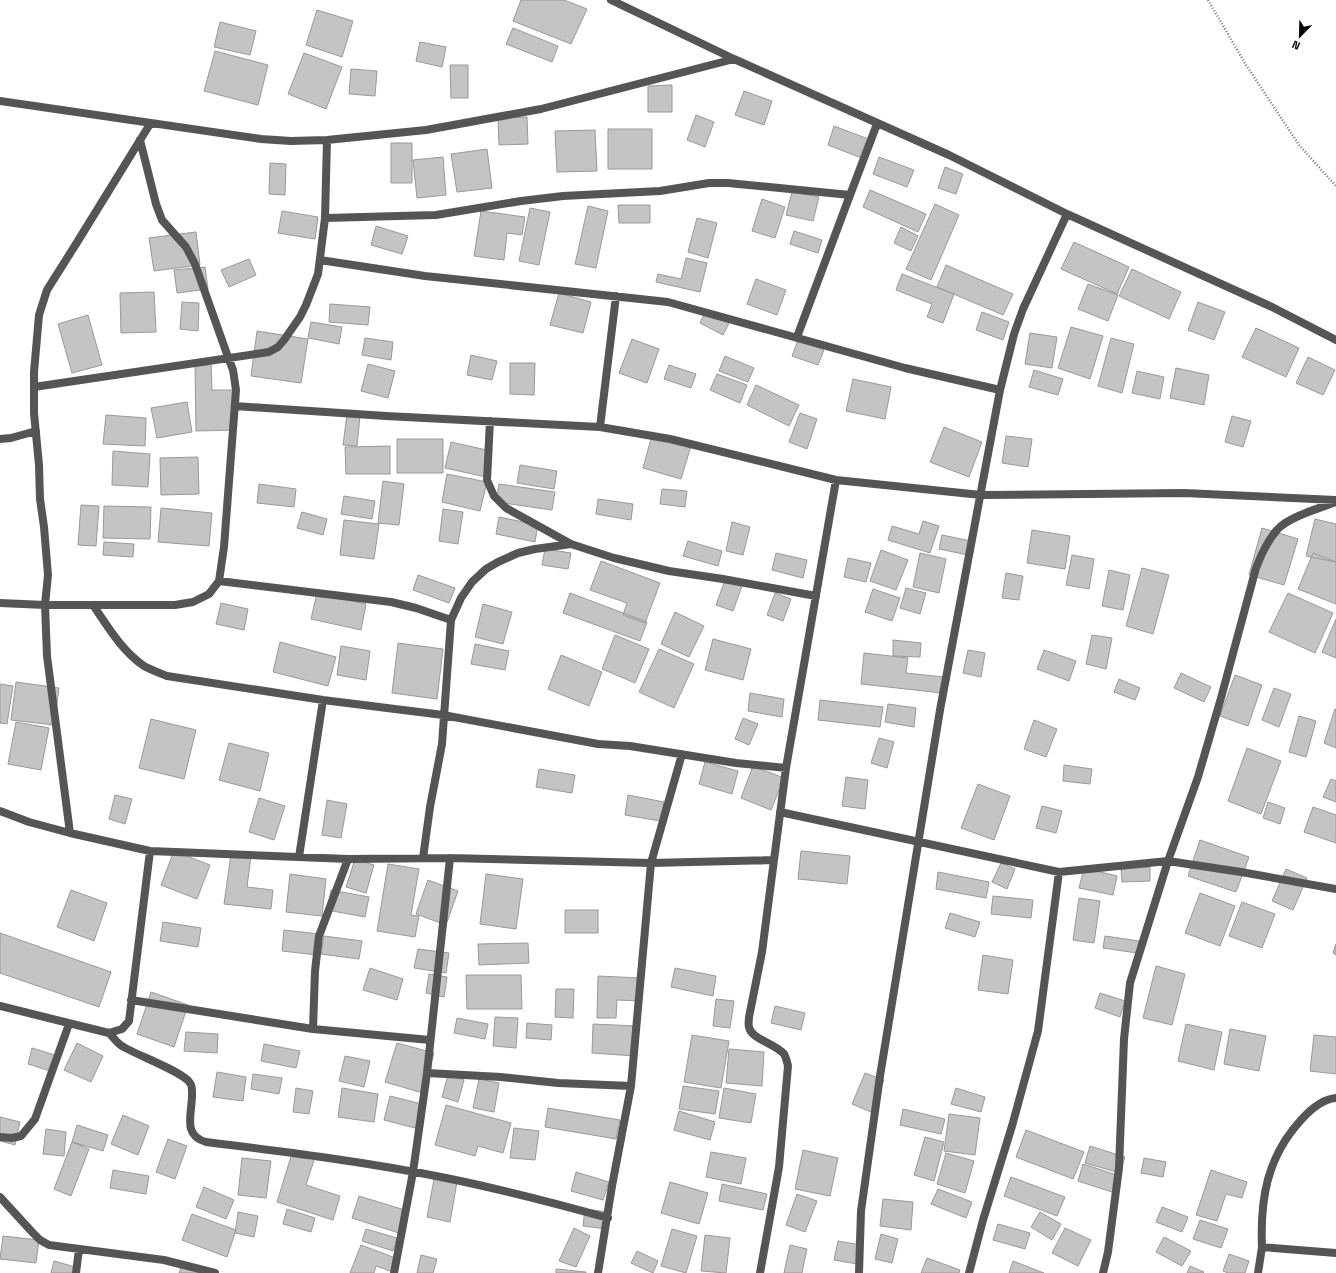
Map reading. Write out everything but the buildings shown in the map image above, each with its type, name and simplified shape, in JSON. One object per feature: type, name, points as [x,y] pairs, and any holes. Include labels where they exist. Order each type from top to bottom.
[{"type":"street","points":[[611,0],[734,59],[949,155],[1067,214],[1272,307],[1336,340]]},
{"type":"street","points":[[0,101],[261,139],[291,141],[328,140],[426,130],[541,109],[734,59]]},
{"type":"street","points":[[70,833],[47,656],[45,605],[48,575],[40,499],[34,387],[39,315],[46,290],[150,124]]},
{"type":"street","points":[[797,337],[877,124]]},
{"type":"street","points":[[0,603],[45,605],[175,605],[193,602],[209,594],[219,581],[224,547],[236,390],[233,370],[195,264],[186,248],[162,220],[156,204],[140,140]]},
{"type":"street","points":[[34,387],[269,352],[278,347],[306,305],[318,274],[325,218],[328,140]]},
{"type":"street","points":[[325,218],[436,214],[563,196],[660,191],[709,183],[728,183],[850,195]]},
{"type":"street","points":[[859,1273],[861,1211],[881,1068],[946,680],[1000,390],[1014,334],[1023,309],[1067,214]]},
{"type":"street","points":[[320,260],[426,276],[668,302],[905,368],[1000,390]]},
{"type":"street","points":[[600,427],[616,296]]},
{"type":"street","points":[[234,406],[386,416],[600,427],[670,439],[836,480],[981,495],[1184,493],[1336,501]]},
{"type":"street","points":[[490,421],[487,480],[494,496],[506,508],[571,544],[614,558],[669,571],[816,596]]},
{"type":"street","points":[[0,439],[36,431]]},
{"type":"street","points":[[760,1273],[779,1167],[788,1066],[785,1055],[756,1036],[749,1028],[749,1017],[762,952],[786,768],[836,480]]},
{"type":"street","points":[[1103,1273],[1108,1252],[1119,1168],[1124,1039],[1130,983],[1168,861],[1198,776],[1261,554],[1277,530],[1287,522],[1336,501]]},
{"type":"street","points":[[423,858],[430,806],[442,744],[451,620],[460,598],[472,582],[486,569],[498,562],[524,552],[571,544]]},
{"type":"street","points":[[219,581],[391,602],[416,608],[451,620]]},
{"type":"street","points":[[93,605],[118,641],[130,654],[146,667],[167,676],[323,700],[444,715],[598,744],[630,746],[736,763],[786,768]]},
{"type":"street","points":[[300,857],[323,700]]},
{"type":"street","points":[[598,1273],[631,1086],[651,863],[682,754]]},
{"type":"street","points":[[0,811],[29,822],[70,833],[150,851],[348,859],[450,858],[651,863],[774,860]]},
{"type":"street","points":[[780,812],[1059,872],[1168,861],[1336,889]]},
{"type":"street","points":[[0,1006],[109,1033],[122,1029],[129,1022],[150,851]]},
{"type":"street","points":[[394,1273],[414,1172],[427,1073],[450,858]]},
{"type":"street","points":[[313,1029],[315,971],[319,936],[348,859]]},
{"type":"street","points":[[969,1273],[1038,1031],[1059,872]]},
{"type":"street","points":[[132,1000],[313,1029],[430,1040]]},
{"type":"street","points":[[0,1137],[12,1138],[21,1136],[35,1119],[69,1024]]},
{"type":"street","points":[[109,1033],[121,1045],[187,1079],[191,1084],[192,1097],[190,1126],[193,1135],[198,1140],[322,1157],[414,1172],[496,1189],[608,1218]]},
{"type":"street","points":[[427,1073],[501,1077],[558,1083],[631,1086]]},
{"type":"street","points":[[1258,1273],[1262,1247],[1261,1225],[1263,1210],[1269,1175],[1275,1158],[1292,1130],[1311,1109],[1330,1099],[1336,1098]]},
{"type":"street","points":[[0,1197],[40,1240],[49,1244],[58,1247],[164,1260],[215,1273]]},
{"type":"street","points":[[1262,1247],[1336,1253]]},
{"type":"street","points":[[76,1273],[79,1249]]},
{"type":"path","points":[[1208,0],[1246,65],[1299,145],[1336,186]]}]
